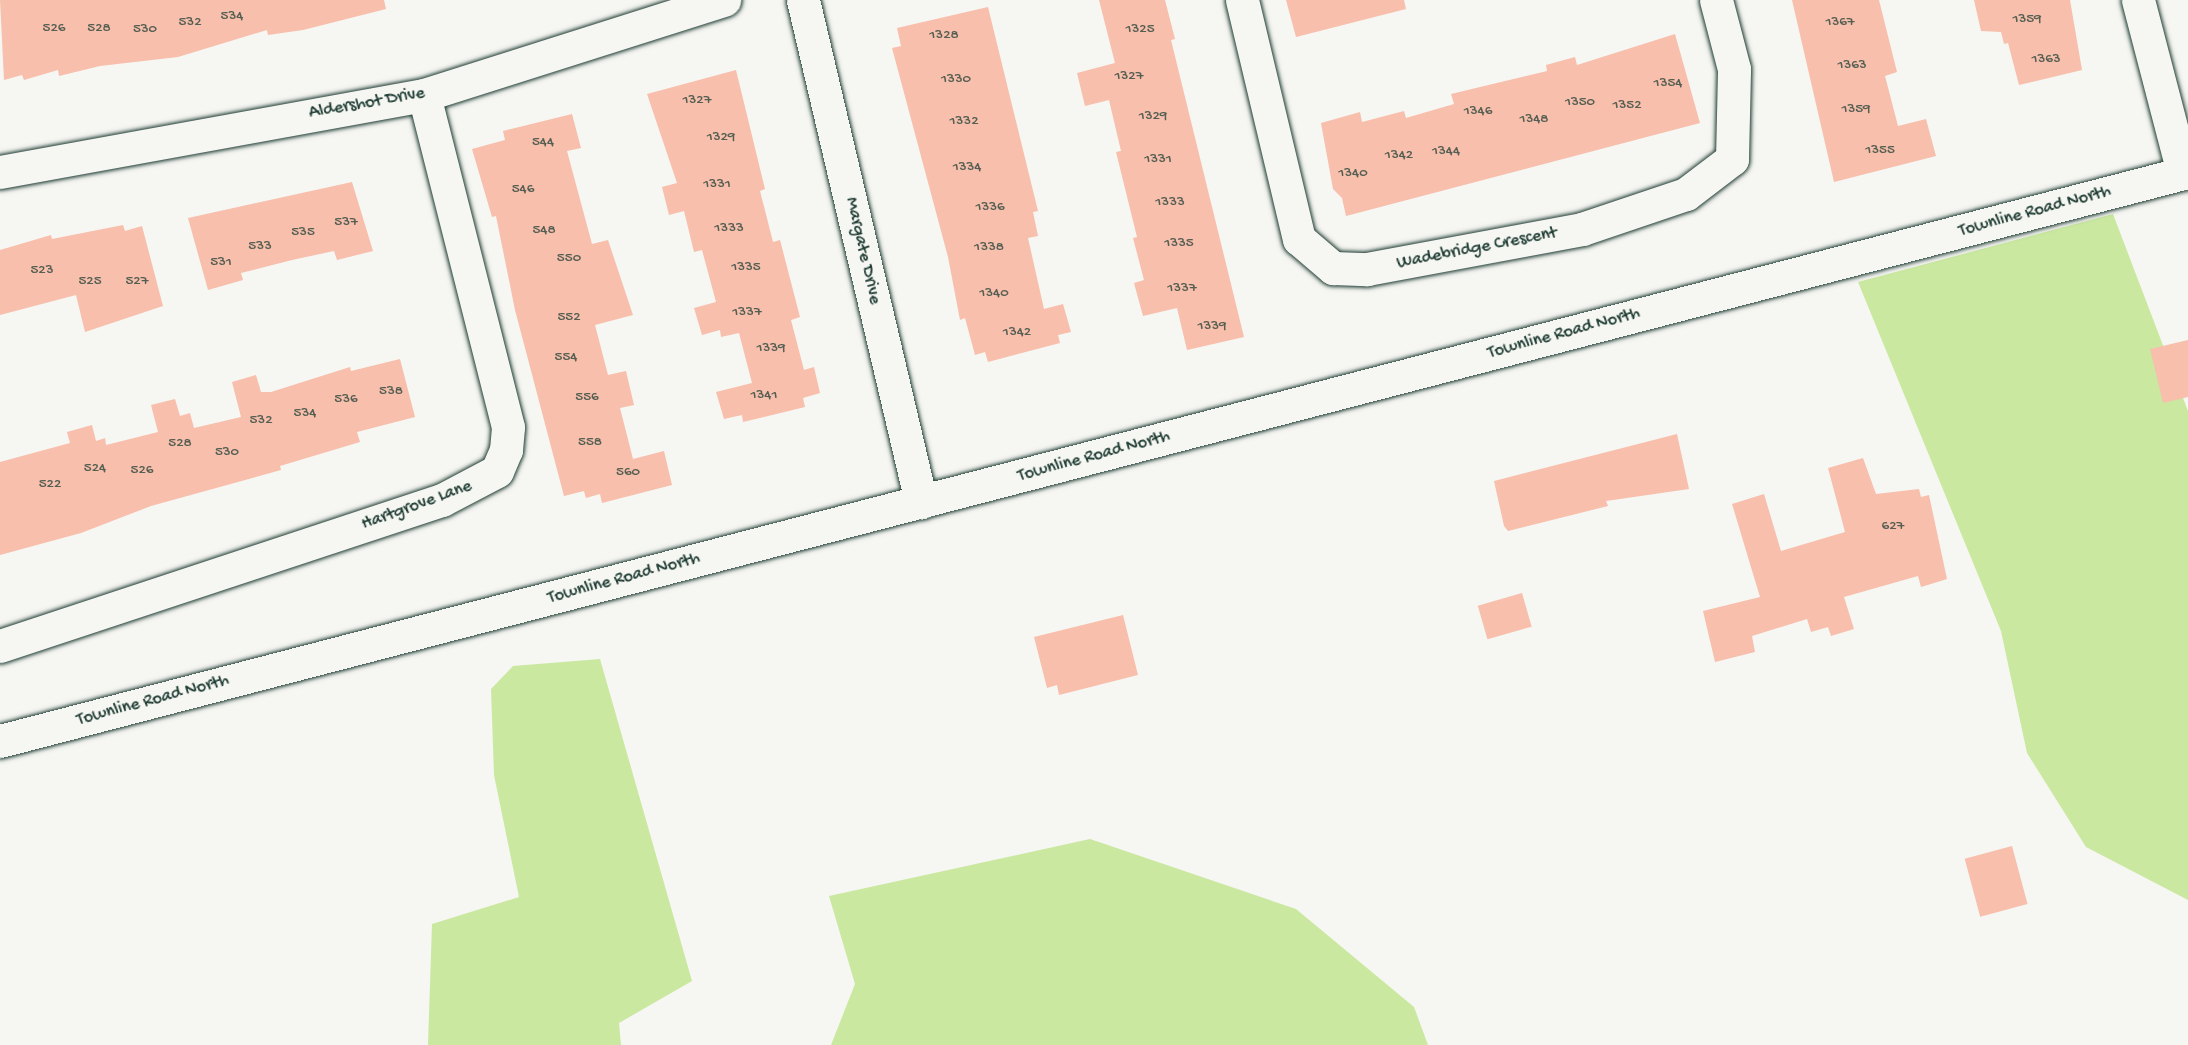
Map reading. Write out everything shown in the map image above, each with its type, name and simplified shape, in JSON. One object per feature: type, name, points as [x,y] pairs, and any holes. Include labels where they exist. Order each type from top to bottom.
[{"type":"street","name":"Aldershot Drive","points":[[0,172],[424,95],[724,0]]},
{"type":"street","name":"Margate Drive","points":[[803,0],[921,502]]},
{"type":"street","name":"Wadebridge Crescent","points":[[1242,0],[1299,239],[1333,268],[1367,269],[1582,229],[1686,194],[1732,159],[1734,69],[1716,0]]},
{"type":"street","points":[[2138,0],[2186,172]]},
{"type":"street","name":"Hartgrove Lane","points":[[0,646],[442,500],[472,488],[496,471],[506,450],[508,427],[424,95]]},
{"type":"street","name":"Townline Road North","points":[[0,741],[2186,172]]},
{"type":"green space","points":[[2113,214],[2188,411],[2188,900],[2086,847],[2027,753],[2001,631],[1858,282]]},
{"type":"green space","points":[[600,659],[692,981],[619,1023],[621,1045],[428,1045],[432,924],[519,897],[494,775],[491,689],[513,666]]},
{"type":"green space","points":[[1090,839],[1296,909],[1414,1007],[1428,1045],[831,1045],[855,984],[829,896]]},
{"type":"building","points":[[0,0],[384,0],[386,9],[303,30],[268,35],[267,30],[178,57],[100,66],[59,76],[58,70],[24,80],[22,75],[4,80]]},
{"type":"building","points":[[1099,0],[1165,0],[1175,39],[1171,40],[1244,337],[1187,350],[1177,308],[1143,316],[1134,283],[1144,280],[1133,238],[1137,237],[1116,152],[1121,151],[1109,100],[1085,106],[1077,73],[1115,63]]},
{"type":"building","points":[[1286,0],[1404,0],[1406,9],[1296,37]]},
{"type":"building","points":[[1792,0],[1879,0],[1897,72],[1885,76],[1898,126],[1926,119],[1936,156],[1834,182]]},
{"type":"building","points":[[1974,0],[2070,0],[2082,70],[2019,85],[2008,43],[2004,44],[2001,32],[1981,31]]},
{"type":"building","points":[[988,7],[1038,211],[1033,212],[1038,236],[1028,238],[1044,309],[1063,304],[1071,332],[1058,335],[1060,343],[988,362],[985,352],[975,355],[965,318],[960,320],[948,257],[892,48],[901,46],[897,28]]},
{"type":"building","points":[[1675,34],[1700,123],[1346,216],[1342,198],[1333,189],[1321,123],[1360,112],[1362,122],[1404,111],[1406,118],[1454,104],[1451,94],[1547,71],[1546,65],[1575,57],[1577,65]]},
{"type":"building","points":[[736,70],[765,189],[760,191],[773,242],[780,240],[800,317],[791,320],[804,370],[814,367],[820,393],[803,398],[805,407],[743,422],[742,415],[724,419],[716,392],[752,383],[739,333],[721,337],[720,330],[702,335],[694,308],[716,302],[702,250],[694,252],[684,211],[669,215],[662,187],[677,183],[647,94]]},
{"type":"building","points":[[572,114],[581,148],[567,151],[592,244],[608,240],[633,315],[595,325],[608,375],[626,371],[634,405],[620,408],[633,459],[664,451],[672,485],[602,503],[600,494],[586,498],[584,491],[564,496],[515,310],[496,216],[492,217],[472,149],[505,140],[503,131]]},
{"type":"building","points":[[352,182],[373,251],[337,260],[334,251],[292,260],[241,273],[243,280],[208,290],[188,218]]},
{"type":"building","points":[[123,225],[125,231],[142,226],[163,306],[85,332],[76,295],[0,315],[0,250],[51,235],[52,239]]},
{"type":"building","points":[[2188,340],[2188,397],[2163,403],[2150,349]]},
{"type":"building","points":[[400,359],[415,417],[357,432],[360,442],[280,466],[281,470],[151,506],[81,533],[0,555],[0,462],[70,443],[67,432],[92,425],[96,441],[105,438],[106,445],[158,432],[151,405],[175,399],[180,416],[190,413],[194,428],[241,417],[232,382],[256,375],[261,392],[271,392],[350,367],[351,371]]},
{"type":"building","points":[[1677,434],[1689,489],[1606,501],[1608,506],[1508,531],[1504,526],[1494,481]]},
{"type":"building","points":[[1863,458],[1876,494],[1919,489],[1921,497],[1929,495],[1947,579],[1921,587],[1918,576],[1844,597],[1854,629],[1831,636],[1828,627],[1811,632],[1807,619],[1752,636],[1755,652],[1715,662],[1703,611],[1760,597],[1732,504],[1764,494],[1781,551],[1845,532],[1828,468]]},
{"type":"building","points":[[1522,593],[1532,627],[1487,639],[1478,606]]},
{"type":"building","points":[[1123,615],[1138,675],[1059,695],[1057,685],[1047,688],[1034,637]]},
{"type":"building","points":[[2012,846],[2028,904],[1980,917],[1965,859]]}]
